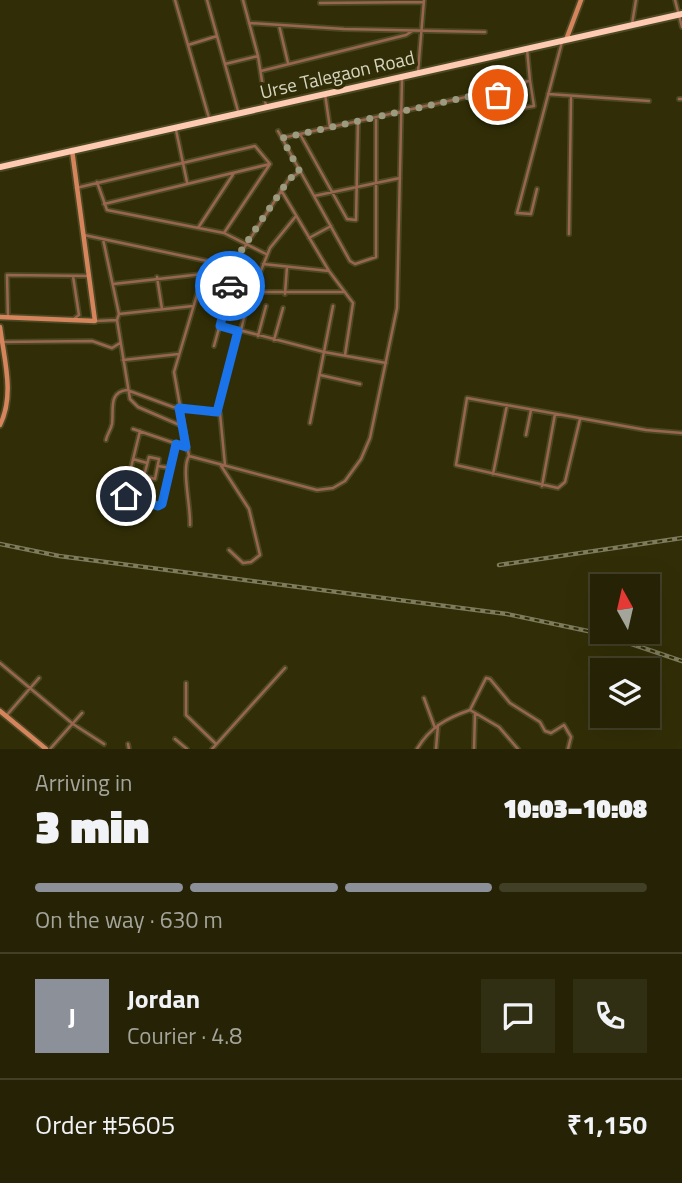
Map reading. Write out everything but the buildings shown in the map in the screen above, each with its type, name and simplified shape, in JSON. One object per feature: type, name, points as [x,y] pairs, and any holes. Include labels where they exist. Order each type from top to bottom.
[{"type":"highway","name":"Urse Talegaon Road","points":[[0,167],[680,14]]},
{"type":"street","points":[[175,0],[209,120]]},
{"type":"street","points":[[207,0],[238,113]]},
{"type":"street","points":[[243,0],[258,56],[266,106]]},
{"type":"street","points":[[537,189],[531,214],[517,213],[548,93],[564,40],[581,0]]},
{"type":"street","points":[[632,24],[636,0]]},
{"type":"street","points":[[675,0],[682,27]]},
{"type":"street","points":[[320,3],[424,1],[418,72]]},
{"type":"street","points":[[249,23],[485,32]]},
{"type":"street","points":[[279,25],[288,64]]},
{"type":"street","points":[[261,71],[406,35],[412,31]]},
{"type":"street","points":[[188,45],[217,36]]},
{"type":"street","points":[[511,110],[534,106],[527,49]]},
{"type":"street","points":[[225,64],[258,56]]},
{"type":"street","points":[[189,456],[310,489],[339,486],[353,473],[367,448],[397,308],[402,76]]},
{"type":"street","points":[[510,84],[530,81]]},
{"type":"street","points":[[282,138],[496,91],[502,111]]},
{"type":"street","points":[[548,93],[571,97],[649,101]]},
{"type":"street","points":[[325,94],[330,128]]},
{"type":"street","points":[[569,234],[571,97]]},
{"type":"street","points":[[278,131],[351,263],[375,258],[376,118]]},
{"type":"street","points":[[300,134],[347,219],[356,220],[358,122]]},
{"type":"street","points":[[176,127],[187,183]]},
{"type":"street","points":[[76,188],[252,146],[259,148],[270,164]]},
{"type":"street","points":[[72,150],[95,321]]},
{"type":"street","points":[[104,204],[270,164]]},
{"type":"street","points":[[224,233],[270,164]]},
{"type":"street","points":[[214,346],[230,292],[232,275],[246,243],[289,179],[300,172]]},
{"type":"street","points":[[198,228],[234,173]]},
{"type":"street","points":[[314,196],[400,178]]},
{"type":"street","points":[[97,182],[107,210],[224,233],[266,254]]},
{"type":"street","points":[[281,190],[354,308],[345,355]]},
{"type":"street","points":[[253,293],[266,254],[296,216]]},
{"type":"street","points":[[309,238],[331,226]]},
{"type":"street","points":[[84,235],[206,260],[174,372],[189,456],[185,467],[191,505],[190,525]]},
{"type":"street","points":[[103,239],[119,314],[117,320],[127,390],[133,404],[182,426]]},
{"type":"street","points":[[263,264],[329,271]]},
{"type":"street","points":[[285,294],[287,267]]},
{"type":"street","points":[[113,284],[203,274]]},
{"type":"street","points":[[8,318],[7,275],[89,276]]},
{"type":"street","points":[[25,317],[79,317],[73,276]]},
{"type":"street","points":[[157,278],[162,309]]},
{"type":"street","points":[[230,292],[345,292]]},
{"type":"street","points":[[119,314],[193,306]]},
{"type":"street","points":[[217,412],[247,306]]},
{"type":"street","points":[[258,335],[265,306]]},
{"type":"street","points":[[310,423],[333,306]]},
{"type":"street","points":[[274,340],[283,307]]},
{"type":"street","points":[[0,317],[117,320]]},
{"type":"street","points":[[220,326],[324,352],[386,363]]},
{"type":"street","points":[[0,327],[8,404],[0,425]]},
{"type":"street","points":[[1,342],[92,341],[112,348],[120,343]]},
{"type":"street","points":[[123,360],[180,354]]},
{"type":"street","points":[[320,375],[360,384]]},
{"type":"street","points":[[106,440],[112,428],[114,397],[127,390],[179,408],[217,412],[221,416],[222,465],[229,482],[249,509],[260,555],[251,562],[243,563],[229,550]]},
{"type":"street","points":[[580,419],[565,482],[558,488],[456,465],[467,398],[580,419],[682,433]]},
{"type":"street","points":[[493,475],[507,405]]},
{"type":"street","points":[[526,435],[531,410]]},
{"type":"street","points":[[541,486],[555,414]]},
{"type":"street","points":[[133,429],[186,447]]},
{"type":"street","points":[[140,431],[125,494],[158,506],[162,504],[176,444]]},
{"type":"street","points":[[151,456],[158,458],[158,466],[155,479],[145,478],[151,456]]},
{"type":"street","points":[[133,459],[147,463]]},
{"type":"street","points":[[158,466],[171,468]]},
{"type":"street","points":[[0,663],[73,724],[104,744]]},
{"type":"street","points":[[212,749],[285,668]]},
{"type":"street","points":[[6,716],[39,678]]},
{"type":"street","points":[[417,749],[446,718],[470,710],[486,678],[510,703],[540,722],[545,731],[551,733],[564,725],[570,737],[568,749]]},
{"type":"street","points":[[186,683],[186,715],[216,744]]},
{"type":"street","points":[[424,698],[436,727],[436,749]]},
{"type":"street","points":[[470,710],[499,727],[518,749]]},
{"type":"street","points":[[0,711],[45,748],[82,713]]},
{"type":"street","points":[[474,749],[475,713]]},
{"type":"street","points":[[175,738],[187,749]]},
{"type":"street","points":[[128,744],[129,749]]},
{"type":"railway","points":[[499,565],[682,538]]},
{"type":"railway","points":[[0,544],[59,556],[507,614],[602,634],[682,661]]},
{"type":"way so far","points":[[230,286],[241,251],[289,179],[300,172],[282,138],[494,91],[498,95]]},
{"type":"route","points":[[126,496],[158,506],[162,504],[176,444],[186,447],[179,408],[217,412],[238,331],[220,326],[230,286]]}]
